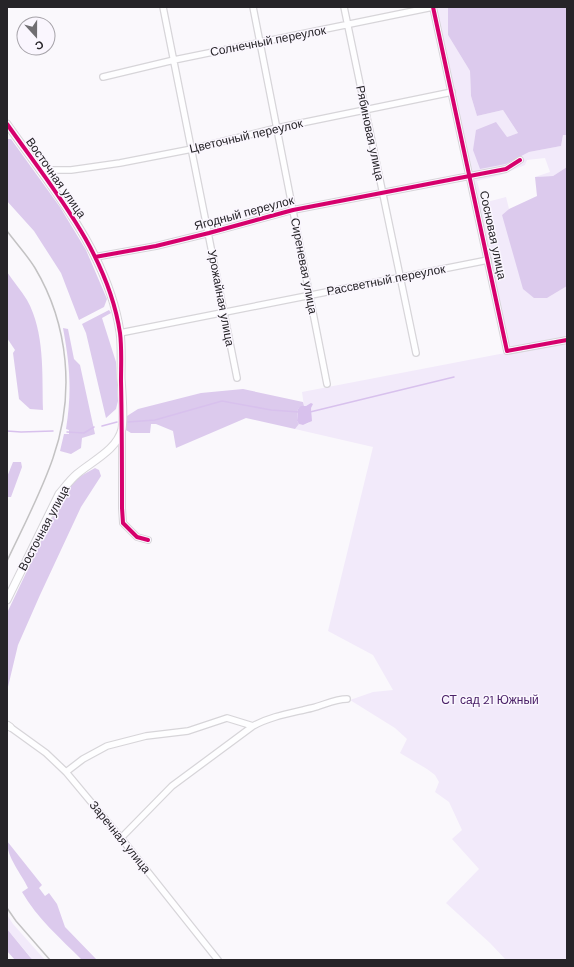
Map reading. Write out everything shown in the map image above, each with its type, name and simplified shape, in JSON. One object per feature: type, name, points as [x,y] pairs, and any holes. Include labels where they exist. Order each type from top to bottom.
[{"type":"street","name":"Урожайная улица","points":[[163,7],[237,378]]},
{"type":"street","name":"Сиреневая улица","points":[[253,7],[327,384]]},
{"type":"street","name":"Рябиновая улица","points":[[344,7],[416,354]]},
{"type":"street","name":"Солнечный переулок","points":[[103,77],[174,60],[433,7]]},
{"type":"street","name":"Сосновая улица","points":[[433,7],[507,351],[567,340]]},
{"type":"street","name":"Цветочный переулок","points":[[40,170],[78,169],[120,163],[192,149],[277,128],[365,109],[452,92]]},
{"type":"street","name":"Восточная улица","points":[[7,124],[73,218],[95,257],[105,279],[114,306],[120,333],[122,430],[109,449],[71,479],[59,494],[7,600]]},
{"type":"street","name":"Ягодный переулок","points":[[95,257],[156,246],[208,234],[293,210],[506,168],[520,160]]},
{"type":"street","name":"Рассветный переулок","points":[[120,333],[488,260]]},
{"type":"street","points":[[122,430],[123,524],[137,537],[148,540]]},
{"type":"street","points":[[121,838],[172,786],[252,726],[261,721],[275,717],[339,699],[347,699]]},
{"type":"street","points":[[66,772],[83,759],[107,746],[146,736],[188,731],[227,718],[252,726]]},
{"type":"street","name":"Заречная улица","points":[[9,726],[46,752],[66,772],[121,838],[218,960]]},
{"type":"green space","name":"СТ сад 21 Южный","points":[[436,7],[448,7],[448,35],[470,71],[471,96],[477,116],[503,110],[518,133],[507,137],[506,164],[529,152],[561,146],[563,135],[567,135],[567,167],[553,176],[535,177],[550,172],[545,158],[527,160],[525,165],[501,175],[477,181],[483,203],[506,197],[509,209],[502,215],[547,298],[567,286],[567,960],[506,960],[490,943],[446,903],[479,869],[452,839],[462,830],[449,802],[435,792],[439,782],[435,775],[400,753],[407,739],[395,728],[350,700],[373,692],[393,690],[373,655],[328,631],[373,447],[295,429],[299,424],[303,425],[309,423],[311,416],[310,407],[308,405],[304,406],[302,392],[505,353],[509,347]]},
{"type":"green space","points":[[7,915],[13,924],[45,960],[33,960],[7,929]]},
{"type":"shaded area","points":[[448,7],[567,7],[567,135],[563,135],[561,146],[529,152],[506,164],[480,169],[473,150],[476,130],[496,122],[507,137],[518,133],[503,110],[477,116],[471,96],[470,71],[448,35]]},
{"type":"shaded area","points":[[7,139],[11,139],[60,207],[86,250],[107,299],[104,307],[79,320],[61,273],[34,231],[7,201]]},
{"type":"shaded area","points":[[567,167],[567,286],[547,298],[534,298],[523,289],[502,215],[509,209],[537,196],[535,177],[553,176]]},
{"type":"shaded area","points":[[7,272],[27,300],[33,312],[37,326],[40,339],[43,410],[30,409],[19,399],[13,353],[15,350],[7,338]]},
{"type":"shaded area","points":[[109,310],[111,313],[102,318],[116,362],[118,401],[116,409],[106,418],[86,333],[82,324]]},
{"type":"shaded area","points":[[63,328],[68,329],[74,359],[80,365],[95,434],[82,438],[81,448],[71,454],[60,451],[64,434],[69,434],[69,430],[66,429],[70,390]]},
{"type":"shaded area","points":[[243,389],[303,402],[304,406],[298,409],[297,421],[299,424],[295,429],[246,418],[176,448],[173,431],[156,424],[151,424],[150,433],[131,433],[126,430],[127,416],[138,409],[201,393]]},
{"type":"shaded area","points":[[311,403],[313,404],[311,408],[312,421],[303,425],[299,424],[297,421],[298,409],[301,406],[306,406]]},
{"type":"shaded area","points":[[13,462],[21,462],[22,467],[11,497],[7,497],[7,477]]},
{"type":"shaded area","points":[[95,468],[99,470],[101,476],[81,507],[18,645],[7,691],[7,613],[65,491],[79,477]]},
{"type":"shaded area","points":[[7,841],[42,885],[39,888],[45,896],[49,893],[57,904],[65,927],[97,960],[82,960],[50,928],[28,902],[22,892],[28,888],[9,853]]},
{"type":"shaded area","points":[[7,929],[33,960],[15,960],[7,951]]},
{"type":"waterway","points":[[310,412],[454,377]]},
{"type":"waterway","points":[[128,422],[155,420],[222,401],[271,410],[299,412]]},
{"type":"waterway","points":[[102,426],[117,422]]},
{"type":"waterway","points":[[67,432],[84,433],[94,427]]},
{"type":"waterway","points":[[7,431],[53,431]]},
{"type":"railway","points":[[7,231],[35,268],[55,313],[65,361],[66,385],[60,434],[53,458],[37,497],[7,561]]},
{"type":"railway","points":[[7,908],[16,921],[50,960]]},
{"type":"cycle path","points":[[433,7],[507,351],[567,340]]},
{"type":"cycle path","points":[[7,124],[76,222],[104,276],[114,304],[121,345],[123,523],[137,537],[148,540]]},
{"type":"cycle path","points":[[95,257],[156,246],[293,210],[506,169],[520,160]]}]
